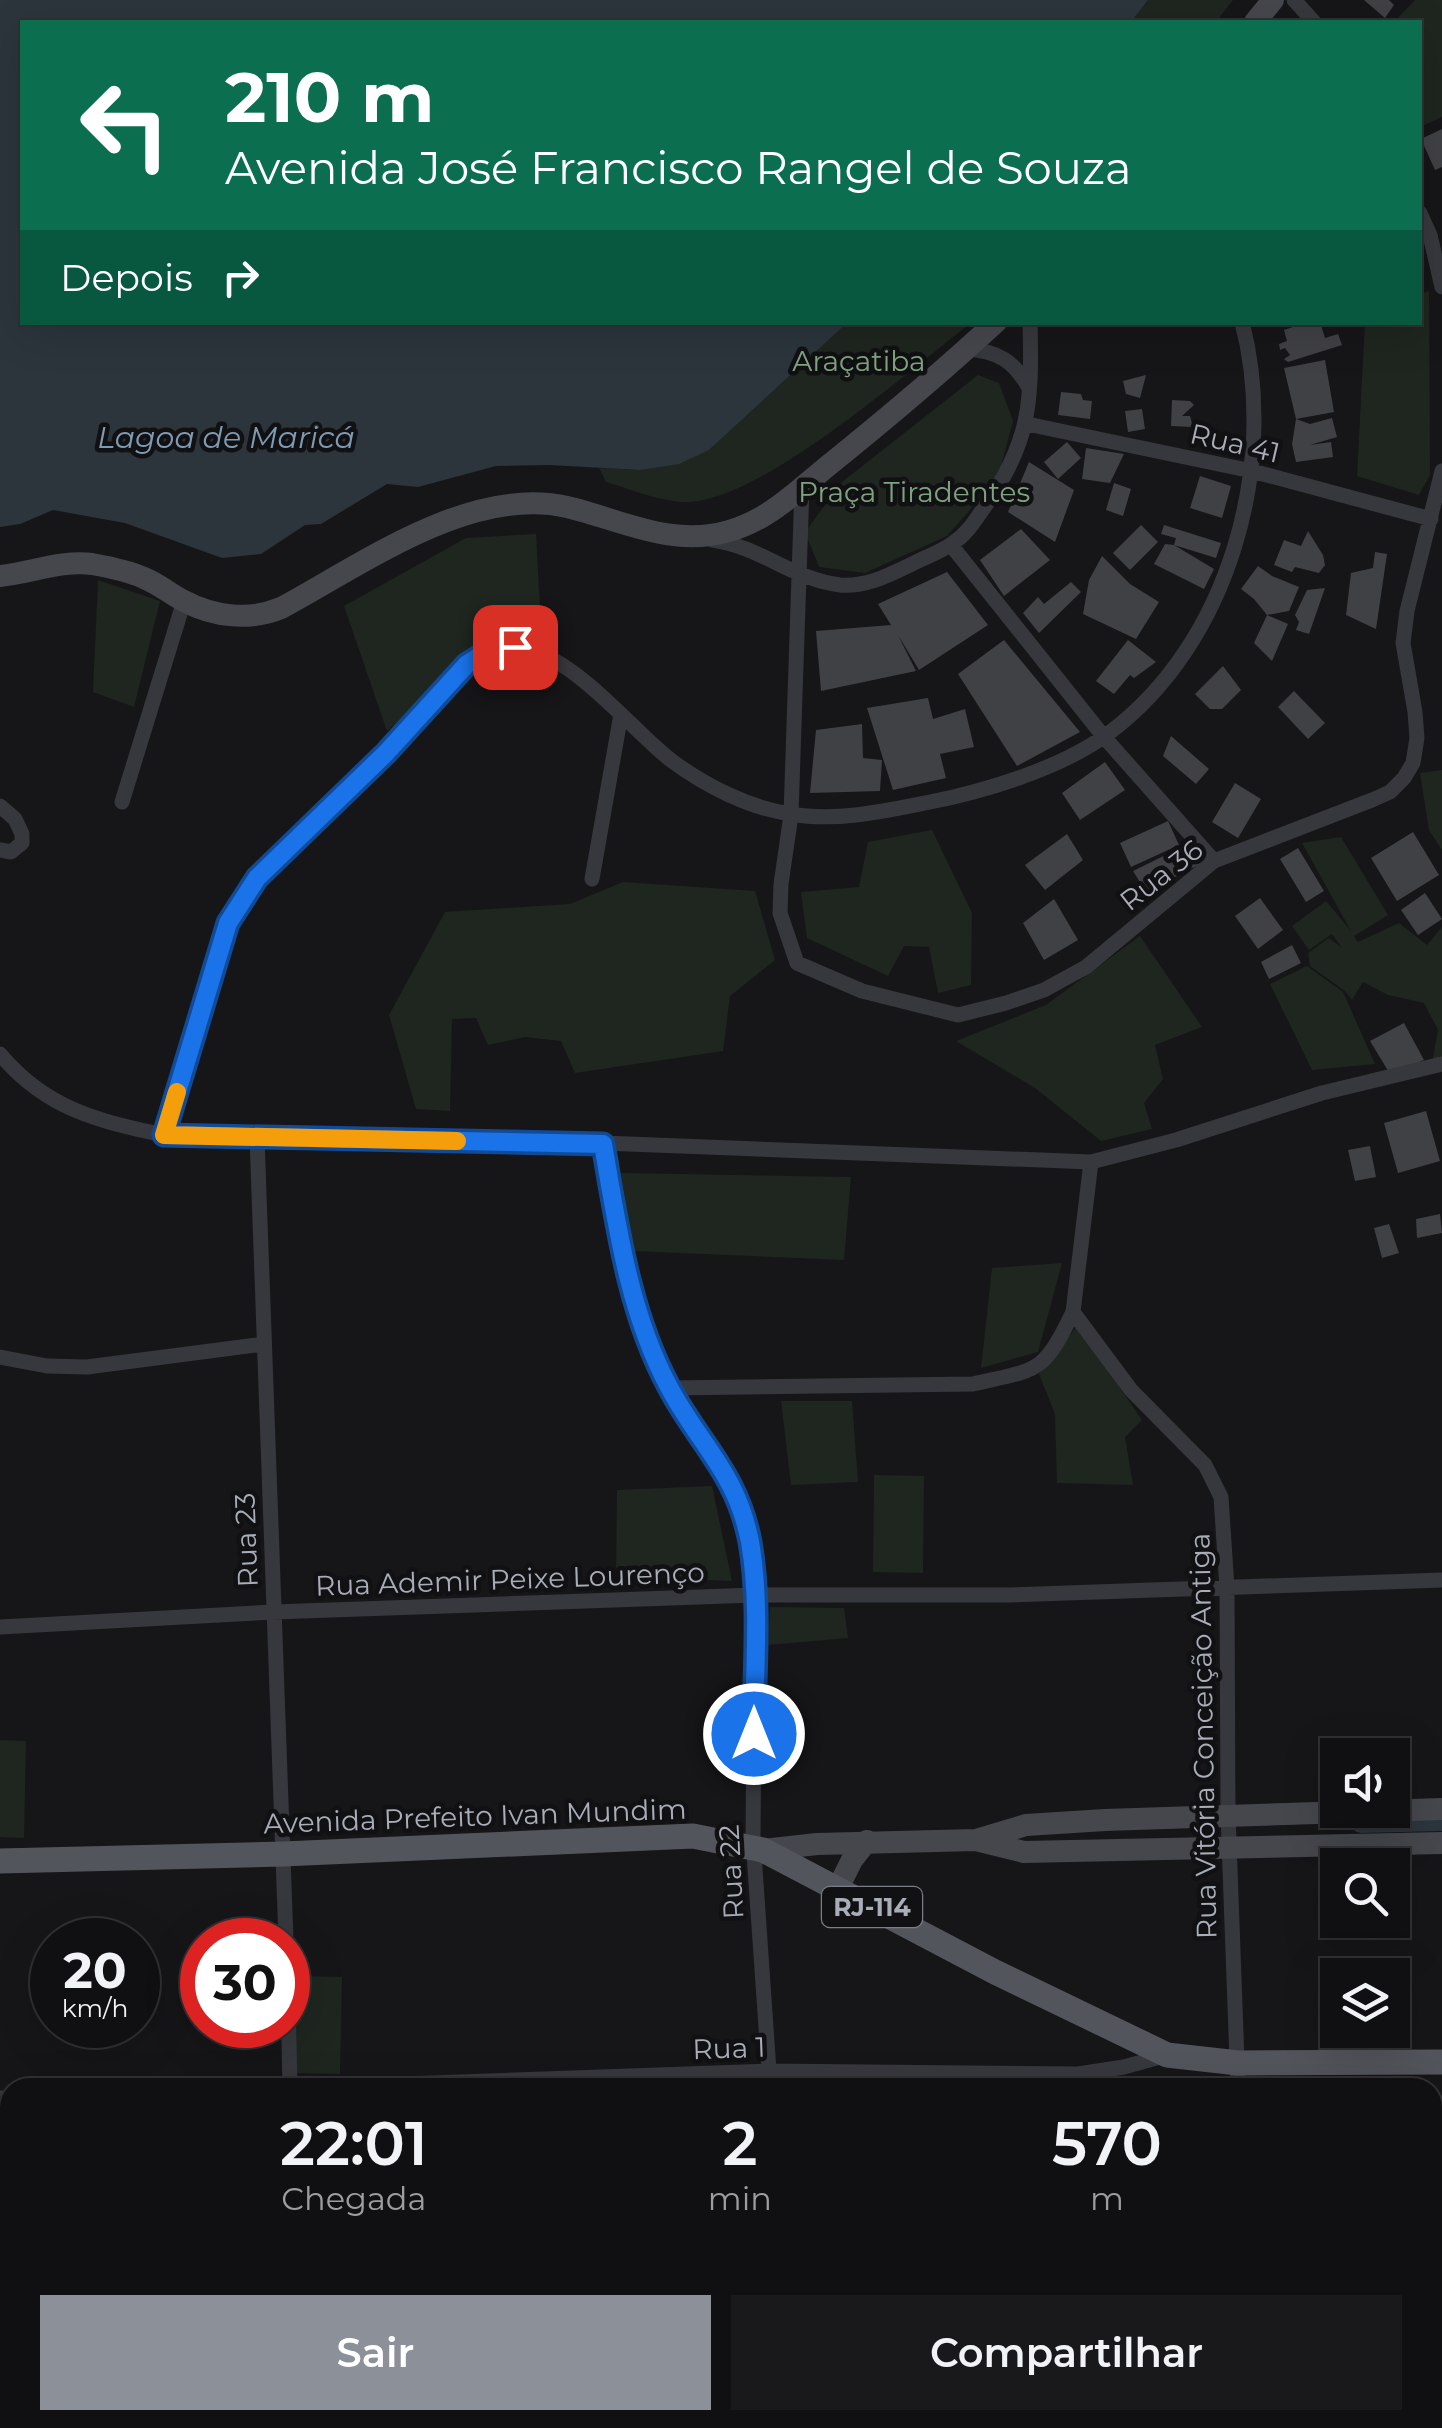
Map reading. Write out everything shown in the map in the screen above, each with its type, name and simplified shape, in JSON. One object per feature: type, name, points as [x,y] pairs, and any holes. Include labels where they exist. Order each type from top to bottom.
[{"type":"main road","name":"Avenida Prefeito Ivan Mundim","points":[[0,1860],[283,1854],[693,1836],[758,1849],[995,1972],[1166,2054],[1238,2075],[1442,2062]]},
{"type":"street","points":[[1256,20],[1273,0]]},
{"type":"street","points":[[1294,0],[1312,20]]},
{"type":"street","points":[[1422,218],[1442,287]]},
{"type":"street","points":[[698,538],[746,526],[773,511],[993,325]]},
{"type":"street","points":[[0,576],[65,564],[90,564],[146,578],[184,601],[226,616],[268,613],[443,522],[489,506],[540,504],[568,507],[634,529],[727,542],[797,574],[844,585],[871,582],[952,544],[989,501],[1027,424],[1032,392],[1030,325]]},
{"type":"street","points":[[164,1135],[228,923],[257,878],[386,753],[467,664],[501,648],[536,652],[567,669],[687,772],[744,801],[791,814],[856,816],[956,797],[1033,771],[1104,737],[1146,700],[1172,666],[1216,598],[1230,563],[1252,471],[1252,385],[1242,325]]},
{"type":"street","points":[[967,349],[992,352],[1010,360],[1032,392]]},
{"type":"street","name":"Rua 41","points":[[1027,424],[1252,471],[1431,519]]},
{"type":"street","name":"Rua 36","points":[[802,486],[791,814],[780,913],[796,962],[862,990],[958,1015],[1006,1004],[1086,968],[1214,861],[1372,800],[1390,792],[1404,778],[1414,763],[1417,738],[1403,643],[1407,611],[1442,471]]},
{"type":"street","points":[[952,544],[1104,737],[1214,861]]},
{"type":"street","points":[[122,802],[184,601]]},
{"type":"street","points":[[592,879],[621,714]]},
{"type":"street","points":[[0,806],[20,827],[22,843],[11,852],[0,850]]},
{"type":"street","points":[[0,1054],[14,1071],[60,1106],[98,1122],[164,1135],[603,1144],[1090,1162],[1176,1140],[1322,1094],[1442,1064]]},
{"type":"street","name":"Rua 23","points":[[257,1138],[285,1918]]},
{"type":"street","name":"Rua 22","points":[[603,1144],[614,1214],[636,1305],[669,1388],[722,1466],[750,1542],[755,1595],[758,1849],[768,2071],[772,2078]]},
{"type":"street","points":[[669,1388],[974,1384],[1043,1364],[1055,1349],[1072,1312],[1090,1162]]},
{"type":"street","name":"Rua Vitória Conceição Antiga","points":[[1072,1312],[1131,1390],[1205,1465],[1221,1498],[1227,1588],[1228,1831],[1238,2075]]},
{"type":"street","points":[[0,1357],[47,1366],[87,1367],[264,1344]]},
{"type":"street","name":"Rua Ademir Peixe Lourenço","points":[[0,1627],[274,1612],[755,1595],[1008,1596],[1442,1580]]},
{"type":"street","points":[[758,1849],[867,1841],[976,1840],[1024,1852],[1442,1809]]},
{"type":"street","points":[[976,1840],[1026,1825],[1228,1831],[1442,1844]]},
{"type":"street","points":[[838,1890],[852,1860],[867,1841]]},
{"type":"street","points":[[289,2048],[290,2078]]},
{"type":"street","name":"Rua 1","points":[[571,2078],[768,2071],[1078,2074],[1124,2067],[1166,2054]]},
{"type":"green space","points":[[1148,0],[1233,0],[1218,20],[1133,20]]},
{"type":"green space","points":[[1415,0],[1442,0],[1442,117],[1422,126],[1422,20],[1396,20]]},
{"type":"green space","points":[[1429,291],[1430,475],[1419,495],[1357,476],[1365,325],[1422,325],[1422,293]]},
{"type":"green space","name":"Araçatiba","points":[[845,325],[968,325],[831,432],[749,483],[712,498],[681,502],[653,497],[606,482],[599,468],[640,470],[709,450]]},
{"type":"green space","name":"Praça Tiradentes","points":[[978,375],[999,383],[1013,421],[998,478],[947,536],[865,573],[819,567],[805,532],[842,482]]},
{"type":"green space","points":[[536,534],[542,641],[493,639],[387,731],[344,606],[466,538]]},
{"type":"green space","points":[[98,580],[160,601],[134,707],[93,692]]},
{"type":"green space","points":[[1442,770],[1442,850],[1429,830],[1420,773]]},
{"type":"green space","points":[[932,830],[972,913],[971,985],[938,993],[929,947],[904,946],[888,976],[807,938],[801,892],[859,887],[868,842]]},
{"type":"green space","points":[[1341,837],[1388,915],[1354,936],[1358,942],[1399,923],[1427,945],[1442,927],[1442,1060],[1432,1063],[1438,1030],[1424,1003],[1388,995],[1363,982],[1352,1000],[1310,966],[1308,953],[1329,938],[1342,948],[1332,934],[1309,950],[1292,926],[1326,901],[1351,931],[1302,843]]},
{"type":"green space","points":[[623,882],[755,891],[775,960],[730,996],[723,1051],[575,1073],[561,1041],[525,1037],[488,1045],[476,1018],[452,1019],[450,1111],[416,1109],[389,1015],[445,912],[570,904]]},
{"type":"green space","points":[[1140,936],[1202,1027],[1155,1045],[1163,1079],[1144,1103],[1152,1129],[1101,1141],[1035,1088],[956,1041],[1046,1005]]},
{"type":"green space","points":[[1307,966],[1343,992],[1375,1064],[1312,1070],[1270,984]]},
{"type":"green space","points":[[621,1173],[851,1177],[844,1260],[633,1251]]},
{"type":"green space","points":[[1062,1263],[1038,1352],[981,1368],[992,1268]]},
{"type":"green space","points":[[1077,1326],[1142,1420],[1125,1437],[1133,1485],[1057,1483],[1055,1414],[1039,1374]]},
{"type":"green space","points":[[781,1401],[852,1401],[858,1482],[791,1485]]},
{"type":"green space","points":[[874,1475],[924,1476],[923,1573],[873,1572]]},
{"type":"green space","points":[[712,1486],[732,1581],[616,1576],[617,1490]]},
{"type":"green space","points":[[770,1607],[844,1608],[848,1638],[768,1645]]},
{"type":"green space","points":[[0,1740],[26,1741],[24,1838],[0,1837]]},
{"type":"green space","points":[[310,1976],[342,1977],[340,2074],[291,2073],[291,2048],[310,2048]]},
{"type":"water","name":"Lagoa de Maricá","points":[[0,0],[1148,0],[1133,20],[20,20],[20,325],[845,325],[709,450],[679,464],[640,470],[496,466],[418,487],[387,484],[321,524],[305,525],[261,554],[222,558],[125,523],[53,510],[20,524],[0,527]]},
{"type":"building","points":[[1364,0],[1389,0],[1394,5],[1385,18]]},
{"type":"building","points":[[1442,129],[1442,167],[1435,170],[1422,139]]},
{"type":"building","points":[[1321,325],[1325,338],[1338,334],[1342,345],[1288,362],[1284,359],[1290,355],[1285,348],[1280,350],[1279,344],[1287,341],[1284,330]]},
{"type":"building","points":[[1325,360],[1334,412],[1296,419],[1284,368]]},
{"type":"building","points":[[1146,375],[1140,398],[1126,394],[1123,381]]},
{"type":"building","points":[[1061,392],[1081,394],[1083,400],[1092,401],[1090,419],[1058,415]]},
{"type":"building","points":[[1172,400],[1190,401],[1194,405],[1182,416],[1190,416],[1193,427],[1171,426]]},
{"type":"building","points":[[1142,409],[1145,429],[1128,432],[1125,411]]},
{"type":"building","points":[[1332,418],[1337,437],[1310,445],[1331,442],[1333,457],[1296,462],[1292,444],[1296,419],[1310,424]]},
{"type":"building","points":[[1067,442],[1081,458],[1058,479],[1044,462]]},
{"type":"building","points":[[1086,448],[1124,454],[1110,483],[1082,479]]},
{"type":"building","points":[[1029,462],[1074,490],[1055,542],[1008,512]]},
{"type":"building","points":[[1200,476],[1231,486],[1222,518],[1190,508]]},
{"type":"building","points":[[1114,483],[1131,489],[1123,516],[1106,510]]},
{"type":"building","points":[[1141,525],[1158,542],[1130,570],[1113,553]]},
{"type":"building","points":[[1164,525],[1221,543],[1216,558],[1174,545],[1176,538],[1161,534]]},
{"type":"building","points":[[1021,529],[1050,560],[1004,596],[980,560]]},
{"type":"building","points":[[1308,531],[1323,555],[1325,565],[1319,573],[1295,567],[1292,572],[1274,565],[1284,540],[1301,546]]},
{"type":"building","points":[[1165,544],[1174,545],[1214,569],[1204,589],[1154,564]]},
{"type":"building","points":[[1375,552],[1387,554],[1376,629],[1346,615],[1351,573],[1373,568]]},
{"type":"building","points":[[1102,556],[1130,584],[1159,602],[1136,639],[1083,614],[1089,580]]},
{"type":"building","points":[[1258,566],[1299,587],[1289,611],[1267,615],[1241,589]]},
{"type":"building","points":[[947,572],[988,625],[919,670],[898,635],[916,671],[821,691],[816,631],[891,625],[878,604]]},
{"type":"building","points":[[1071,582],[1081,592],[1039,633],[1023,613],[1038,597],[1044,604]]},
{"type":"building","points":[[1325,588],[1309,634],[1296,630],[1299,622],[1295,615],[1307,590]]},
{"type":"building","points":[[1267,615],[1288,624],[1272,661],[1254,643]]},
{"type":"building","points":[[1004,640],[1080,732],[1017,766],[958,674]]},
{"type":"building","points":[[1128,640],[1156,662],[1134,678],[1130,675],[1114,694],[1096,681]]},
{"type":"building","points":[[1223,666],[1241,690],[1222,709],[1210,709],[1195,694]]},
{"type":"building","points":[[1294,691],[1325,723],[1308,739],[1278,707]]},
{"type":"building","points":[[928,698],[933,719],[965,709],[974,747],[940,754],[946,778],[893,790],[867,708]]},
{"type":"building","points":[[862,724],[863,758],[882,760],[880,791],[810,793],[816,730]]},
{"type":"building","points":[[1171,736],[1209,769],[1196,784],[1163,756]]},
{"type":"building","points":[[1105,762],[1125,790],[1080,820],[1062,793]]},
{"type":"building","points":[[1235,783],[1261,799],[1238,838],[1212,822]]},
{"type":"building","points":[[1168,821],[1179,845],[1131,867],[1120,843]]},
{"type":"building","points":[[1413,832],[1439,875],[1397,901],[1371,858]]},
{"type":"building","points":[[1067,834],[1083,860],[1045,890],[1025,865]]},
{"type":"building","points":[[1190,843],[1200,864],[1146,892],[1133,871]]},
{"type":"building","points":[[1298,848],[1324,891],[1306,902],[1280,859]]},
{"type":"building","points":[[1425,893],[1442,919],[1418,935],[1401,910]]},
{"type":"building","points":[[1260,898],[1283,930],[1258,949],[1235,916]]},
{"type":"building","points":[[1054,899],[1078,940],[1044,960],[1023,923]]},
{"type":"building","points":[[1292,945],[1301,963],[1269,979],[1261,962]]},
{"type":"building","points":[[1404,1023],[1424,1060],[1390,1074],[1370,1041]]},
{"type":"building","points":[[1426,1111],[1440,1161],[1398,1173],[1384,1123]]},
{"type":"building","points":[[1370,1146],[1376,1177],[1355,1181],[1348,1150]]},
{"type":"building","points":[[1440,1214],[1442,1233],[1417,1238],[1416,1219]]},
{"type":"building","points":[[1389,1224],[1399,1253],[1382,1258],[1374,1228]]},
{"type":"waterway","points":[[1410,1822],[1442,1821]]},
{"type":"slow traffic","points":[[177,1092],[164,1135],[457,1141]]},
{"type":"route","points":[[515,647],[486,652],[467,664],[386,753],[257,878],[228,923],[164,1135],[603,1144],[614,1214],[636,1305],[669,1388],[722,1466],[750,1542],[755,1595],[754,1734]]}]
